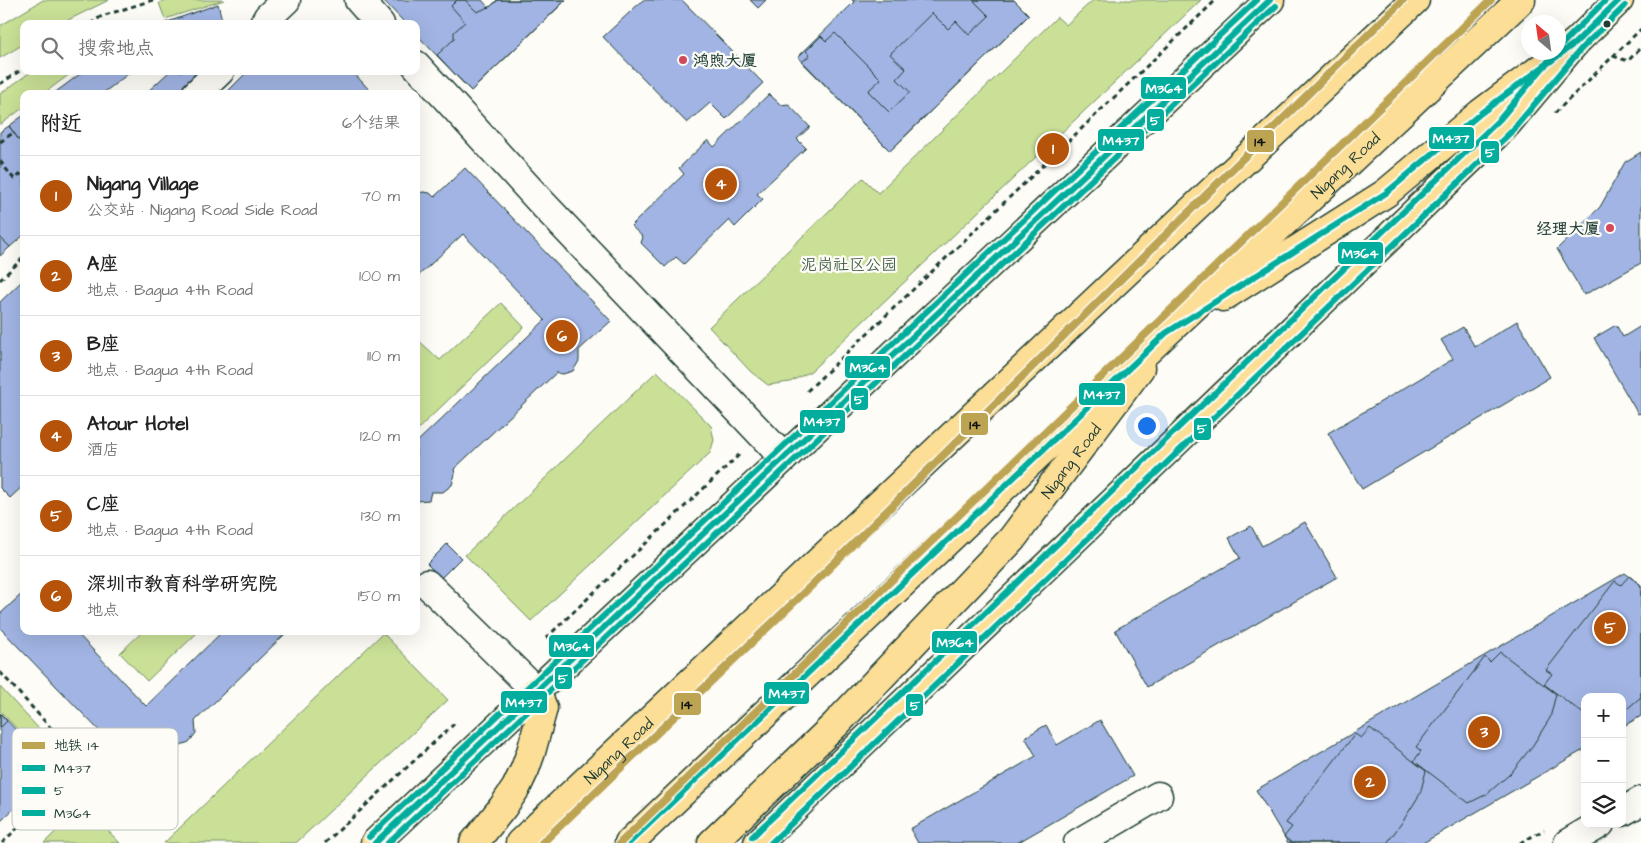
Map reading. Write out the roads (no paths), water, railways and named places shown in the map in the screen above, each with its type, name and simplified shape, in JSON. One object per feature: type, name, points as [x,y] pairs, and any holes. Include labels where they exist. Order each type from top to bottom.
[{"type":"main road","points":[[375,843],[1270,0]]},
{"type":"main road","points":[[1358,53],[1390,0]]},
{"type":"main road","name":"Nigang Road","points":[[520,843],[1416,0]]},
{"type":"main road","name":"Nigang Road","points":[[712,843],[835,725],[1012,538],[1166,333],[1520,0]]},
{"type":"main road","points":[[758,843],[1506,125],[1575,43],[1619,0]]},
{"type":"main road","points":[[629,843],[1166,333],[1386,193],[1481,113],[1575,43]]},
{"type":"main road","points":[[474,843],[516,788],[532,752],[543,708],[536,691]]},
{"type":"street","points":[[359,0],[376,20]]},
{"type":"street","points":[[420,69],[541,202],[784,458]]},
{"type":"street","points":[[200,90],[216,75]]},
{"type":"street","points":[[427,584],[536,691]]},
{"type":"street","points":[[1078,843],[1158,796]]},
{"type":"street","points":[[1626,810],[1641,801]]},
{"type":"street","points":[[1568,843],[1593,828]]},
{"type":"metro line","name":"14","points":[[542,843],[814,583],[1403,0]]},
{"type":"metro line","name":"14","points":[[620,843],[1491,0]]},
{"type":"place","name":"鸿煦大厦","points":[[683,60]]},
{"type":"place","name":"Nigang Village","points":[[1053,149]]},
{"type":"place","name":"Atour Hotel","points":[[721,184]]},
{"type":"place","name":"经理大厦","points":[[1610,228]]},
{"type":"place","name":"深圳市教育科学研究院","points":[[562,336]]},
{"type":"place","name":"C座","points":[[1610,628]]},
{"type":"place","name":"B座","points":[[1484,732]]},
{"type":"place","name":"A座","points":[[1370,782]]},
{"type":"park label","name":"泥岗社区公园","points":[[849,264]]}]
